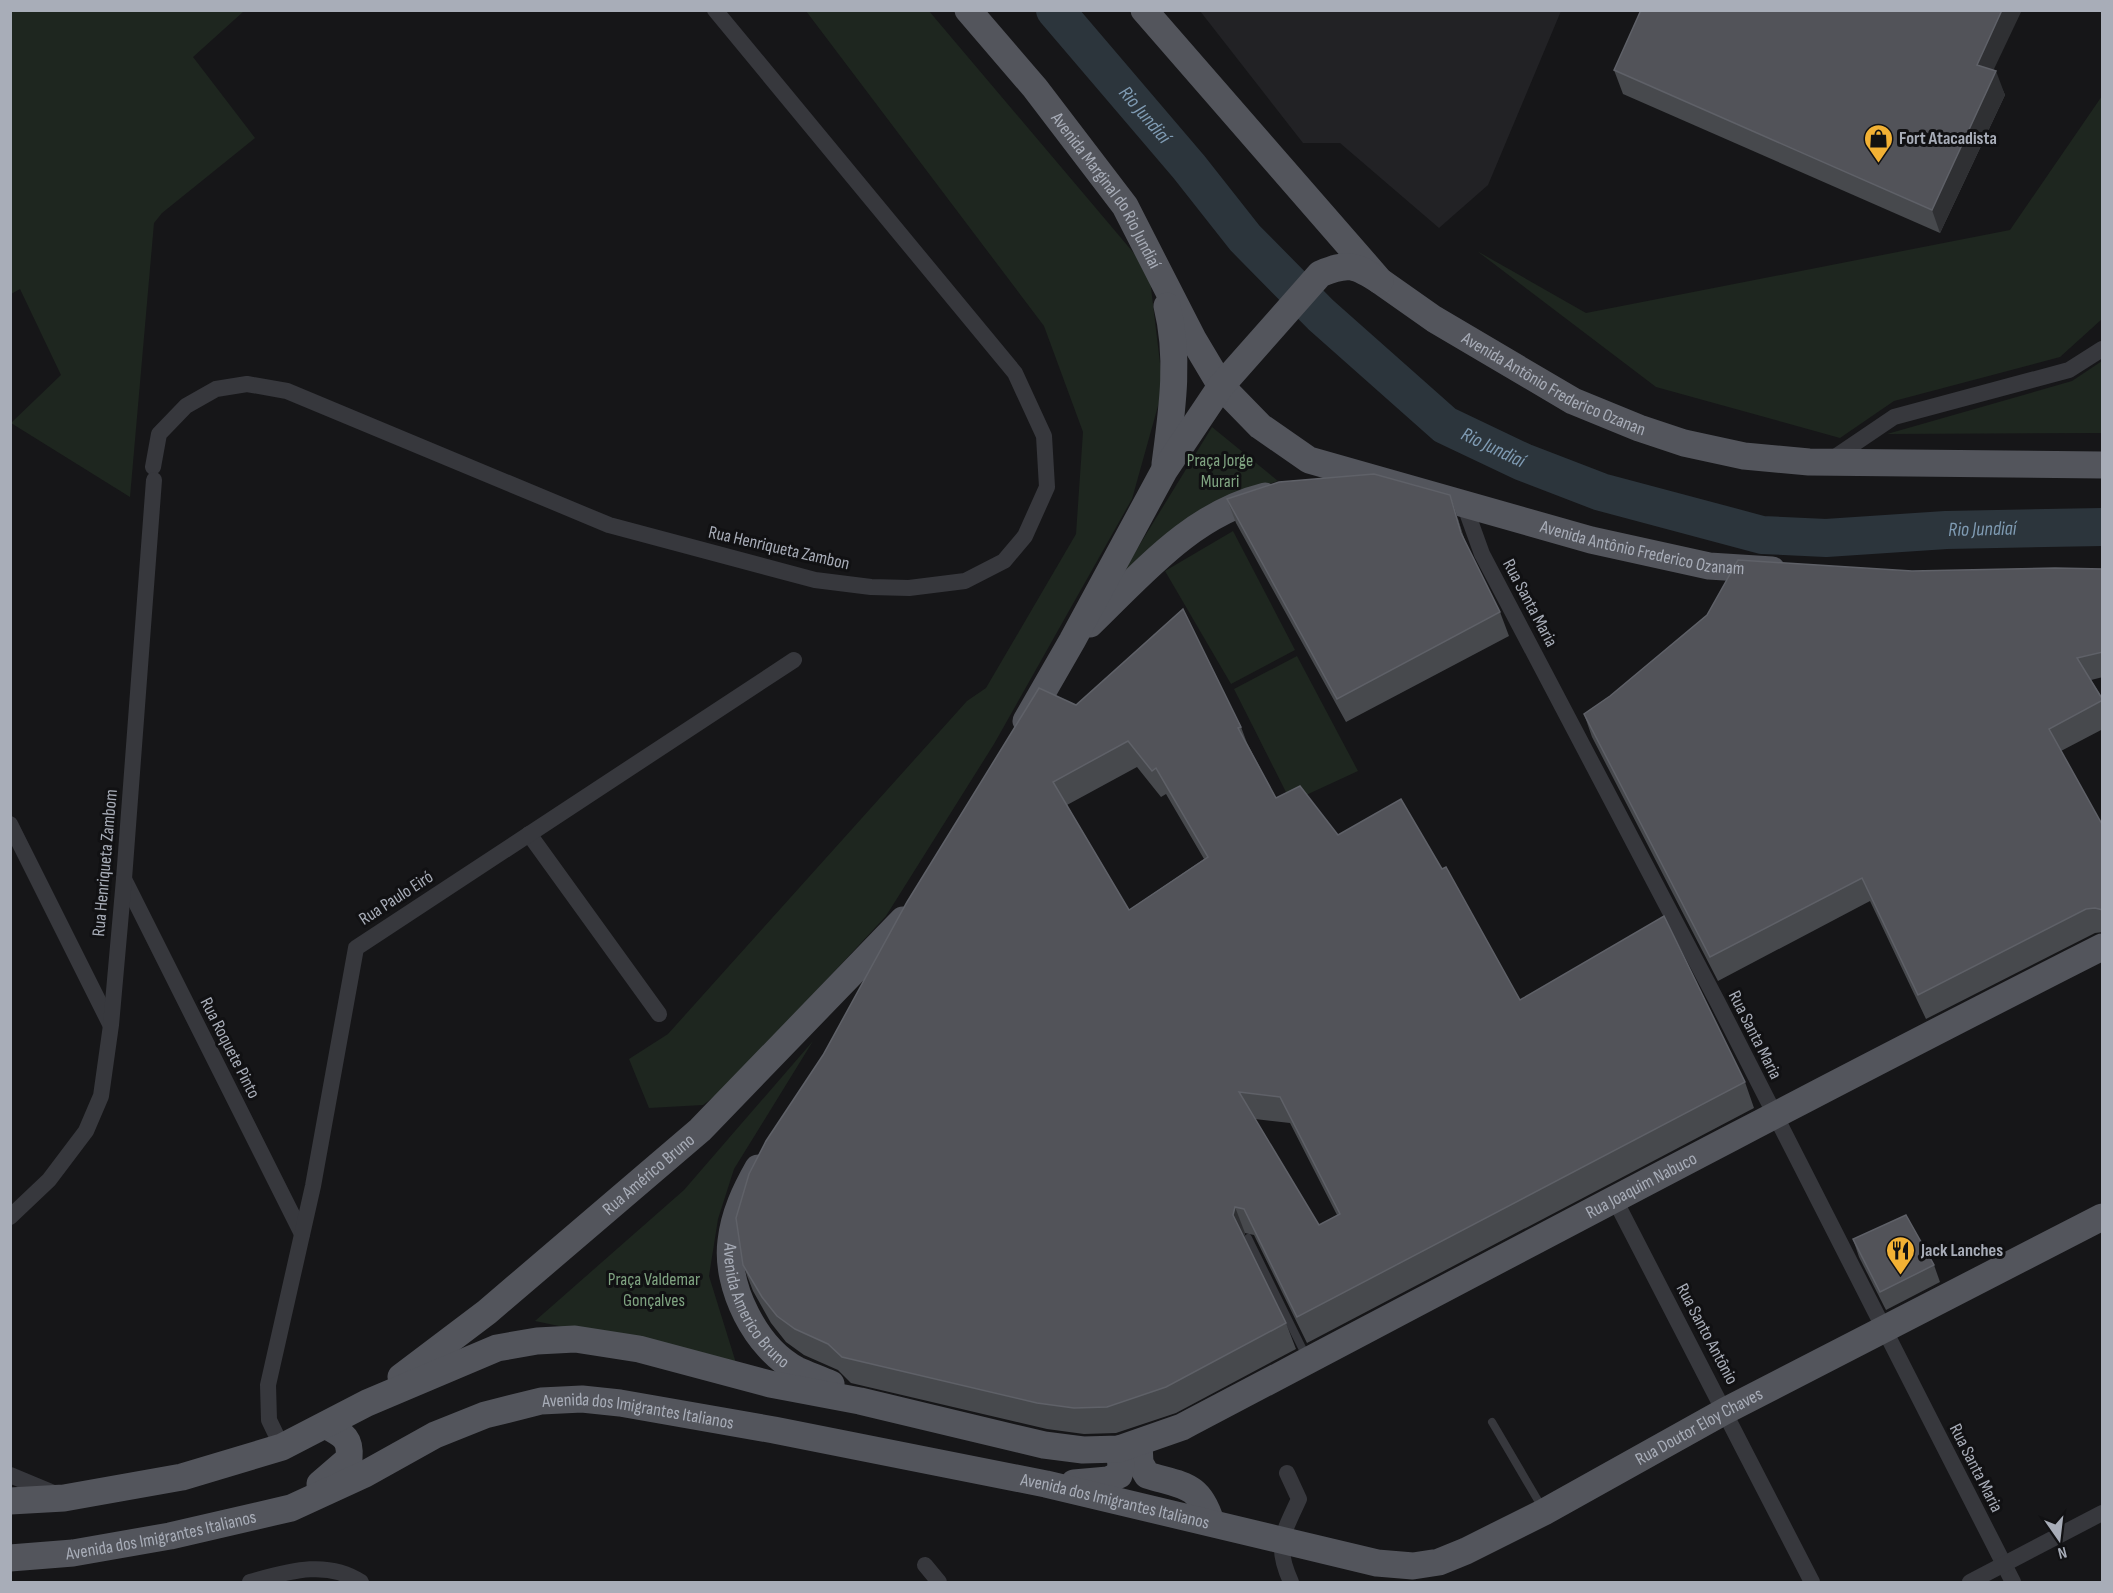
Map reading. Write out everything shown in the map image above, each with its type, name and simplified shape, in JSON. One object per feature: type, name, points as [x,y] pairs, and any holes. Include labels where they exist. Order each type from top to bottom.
[{"type":"main road","name":"Avenida Marginal do Rio Jundiaí","points":[[968,10],[1035,88],[1125,207],[1159,269],[1192,339],[1221,386]]},
{"type":"main road","name":"Avenida Antônio Frederico Ozanan","points":[[1144,10],[1380,281],[1490,354],[1573,401],[1628,424],[1684,443],[1744,456],[1826,462],[2103,465]]},
{"type":"main road","points":[[1012,744],[1072,641],[1164,471],[1221,386],[1244,363],[1320,274],[1339,267],[1358,266],[1380,281]]},
{"type":"main road","points":[[1159,269],[1172,325],[1174,392],[1164,471]]},
{"type":"main road","name":"Avenida Antônio Frederico Ozanam","points":[[1221,386],[1260,426],[1309,460],[1591,540],[1736,573],[1794,571]]},
{"type":"main road","points":[[1072,641],[1171,546],[1207,519],[1242,502],[1298,488],[1384,481]]},
{"type":"main road","points":[[858,1000],[919,894]]},
{"type":"main road","name":"Rua Américo Bruno","points":[[367,1402],[487,1312],[700,1130],[903,920]]},
{"type":"main road","name":"Rua Joaquim Nabuco","points":[[1182,1427],[1615,1200],[1773,1114],[2103,947]]},
{"type":"main road","name":"Avenida Americo Bruno","points":[[772,1144],[744,1194],[730,1242],[731,1265],[738,1297],[758,1332],[775,1353],[796,1369],[831,1384],[860,1401]]},
{"type":"main road","name":"Rua Doutor Eloy Chaves","points":[[1281,1538],[1377,1563],[1413,1566],[1439,1562],[1544,1512],[1725,1412],[2103,1217]]},
{"type":"main road","name":"Avenida dos Imigrantes Italianos","points":[[10,1501],[64,1498],[182,1477],[282,1447],[327,1426],[367,1402],[497,1348],[537,1341],[575,1339],[639,1349],[770,1384],[860,1401],[1044,1445],[1083,1450],[1129,1446],[1182,1427]]},
{"type":"main road","name":"Avenida dos Imigrantes Italianos","points":[[10,1558],[73,1553],[170,1536],[291,1508],[365,1473],[435,1435],[485,1415],[541,1401],[582,1399],[620,1403],[774,1430],[1046,1484],[1281,1538]]},
{"type":"main road","points":[[291,1508],[349,1460],[351,1446],[346,1436],[327,1426]]},
{"type":"main road","points":[[1046,1484],[1108,1480],[1119,1474],[1129,1446]]},
{"type":"main road","points":[[1129,1446],[1147,1475],[1197,1492],[1205,1501],[1212,1522]]},
{"type":"street","name":"Rua Henriqueta Zambon","points":[[153,474],[159,434],[186,406],[216,389],[247,384],[286,391],[609,525],[814,580],[871,587],[909,588],[965,581],[1004,561],[1025,536],[1047,487],[1044,436],[1015,373],[716,10]]},
{"type":"street","points":[[1826,462],[1894,417],[2069,370],[2103,349]]},
{"type":"street","name":"Rua Henriqueta Zambom","points":[[10,1217],[49,1180],[86,1131],[101,1096],[111,1025],[124,879],[153,474]]},
{"type":"street","name":"Rua Santa Maria","points":[[1464,504],[1482,554],[1580,730],[1773,1114],[2013,1582]]},
{"type":"street","name":"Rua Paulo Eiró","points":[[282,1447],[269,1420],[268,1385],[302,1234],[356,948],[794,660]]},
{"type":"street","points":[[10,824],[111,1025]]},
{"type":"street","points":[[529,834],[660,1014]]},
{"type":"street","name":"Rua Roquete Pinto","points":[[124,879],[302,1234]]},
{"type":"street","name":"Rua Santo Antônio","points":[[1615,1200],[1812,1582]]},
{"type":"street","points":[[1287,1473],[1299,1499],[1281,1538],[1282,1560],[1291,1582]]},
{"type":"street","points":[[10,1475],[64,1498]]},
{"type":"street","points":[[1970,1582],[2103,1513]]},
{"type":"street","points":[[925,1564],[939,1582]]},
{"type":"street","points":[[250,1582],[291,1571],[330,1569],[358,1580]]},
{"type":"lane","points":[[1248,1238],[1309,1361]]},
{"type":"lane","points":[[1492,1422],[1544,1512]]},
{"type":"shaded area","points":[[1200,11],[1561,11],[1488,185],[1439,228],[1340,143],[1303,143]]},
{"type":"green space","points":[[11,10],[244,11],[193,57],[255,138],[162,213],[154,223],[130,497],[11,423],[61,375],[20,289],[11,294]]},
{"type":"green space","points":[[806,11],[929,11],[1149,271],[1163,388],[1132,499],[994,744],[886,916],[728,1086],[703,1105],[649,1108],[629,1059],[668,1034],[967,701],[986,688],[1076,534],[1083,432],[1044,326]]},
{"type":"green space","points":[[2102,96],[2102,319],[2060,357],[1894,401],[1840,438],[1656,387],[1477,251],[1586,313],[2010,230]]},
{"type":"green space","points":[[2102,361],[2102,433],[1887,434],[2072,381]]},
{"type":"green space","name":"Praça Jorge Murari","points":[[1212,427],[1278,481],[1213,504],[1121,575]]},
{"type":"green space","points":[[1233,531],[1295,650],[1231,684],[1165,571]]},
{"type":"green space","points":[[1297,656],[1358,771],[1291,802],[1234,689]]},
{"type":"green space","name":"Praça Valdemar Gonçalves","points":[[813,1041],[734,1169],[718,1219],[709,1276],[736,1363],[535,1321],[684,1190]]},
{"type":"building","name":"Fort Atacadista","points":[[1641,10],[2002,10],[1977,65],[1996,71],[1932,210],[1614,70]]},
{"type":"building","points":[[1374,474],[1450,495],[1461,533],[1500,612],[1337,699],[1227,499],[1279,482]]},
{"type":"building","points":[[1738,560],[1912,571],[2103,569],[2103,652],[2077,658],[2103,700],[2049,729],[2103,826],[2103,910],[2086,909],[1918,995],[1862,878],[1710,957],[1584,714],[1610,696],[1707,615]]},
{"type":"building","points":[[1183,609],[1241,727],[1238,728],[1276,798],[1300,786],[1338,835],[1401,799],[1442,869],[1446,867],[1520,1000],[1664,916],[1745,1082],[1297,1317],[1244,1209],[1235,1207],[1233,1215],[1286,1323],[1166,1387],[1107,1407],[1074,1408],[1037,1403],[842,1357],[828,1344],[795,1329],[777,1316],[762,1297],[743,1265],[736,1218],[749,1174],[766,1141],[823,1055],[907,902],[1039,688],[1076,705]],"holes":[[[1128,741],[1152,771],[1156,768],[1208,857],[1129,910],[1053,782]],[[1239,1092],[1280,1097],[1340,1214],[1319,1225]]]},
{"type":"building","points":[[1906,1215],[1934,1265],[1880,1292],[1853,1239]]},
{"type":"waterway","name":"Rio Jundiaí","points":[[1055,10],[1189,167],[1245,238],[1321,315],[1445,425],[1523,462],[1601,492],[1762,535],[1826,538],[1946,530],[2102,527]]},
{"type":"place","name":"Fort Atacadista","points":[[1878,164]]},
{"type":"place","name":"Jack Lanches","points":[[1900,1276]]}]
